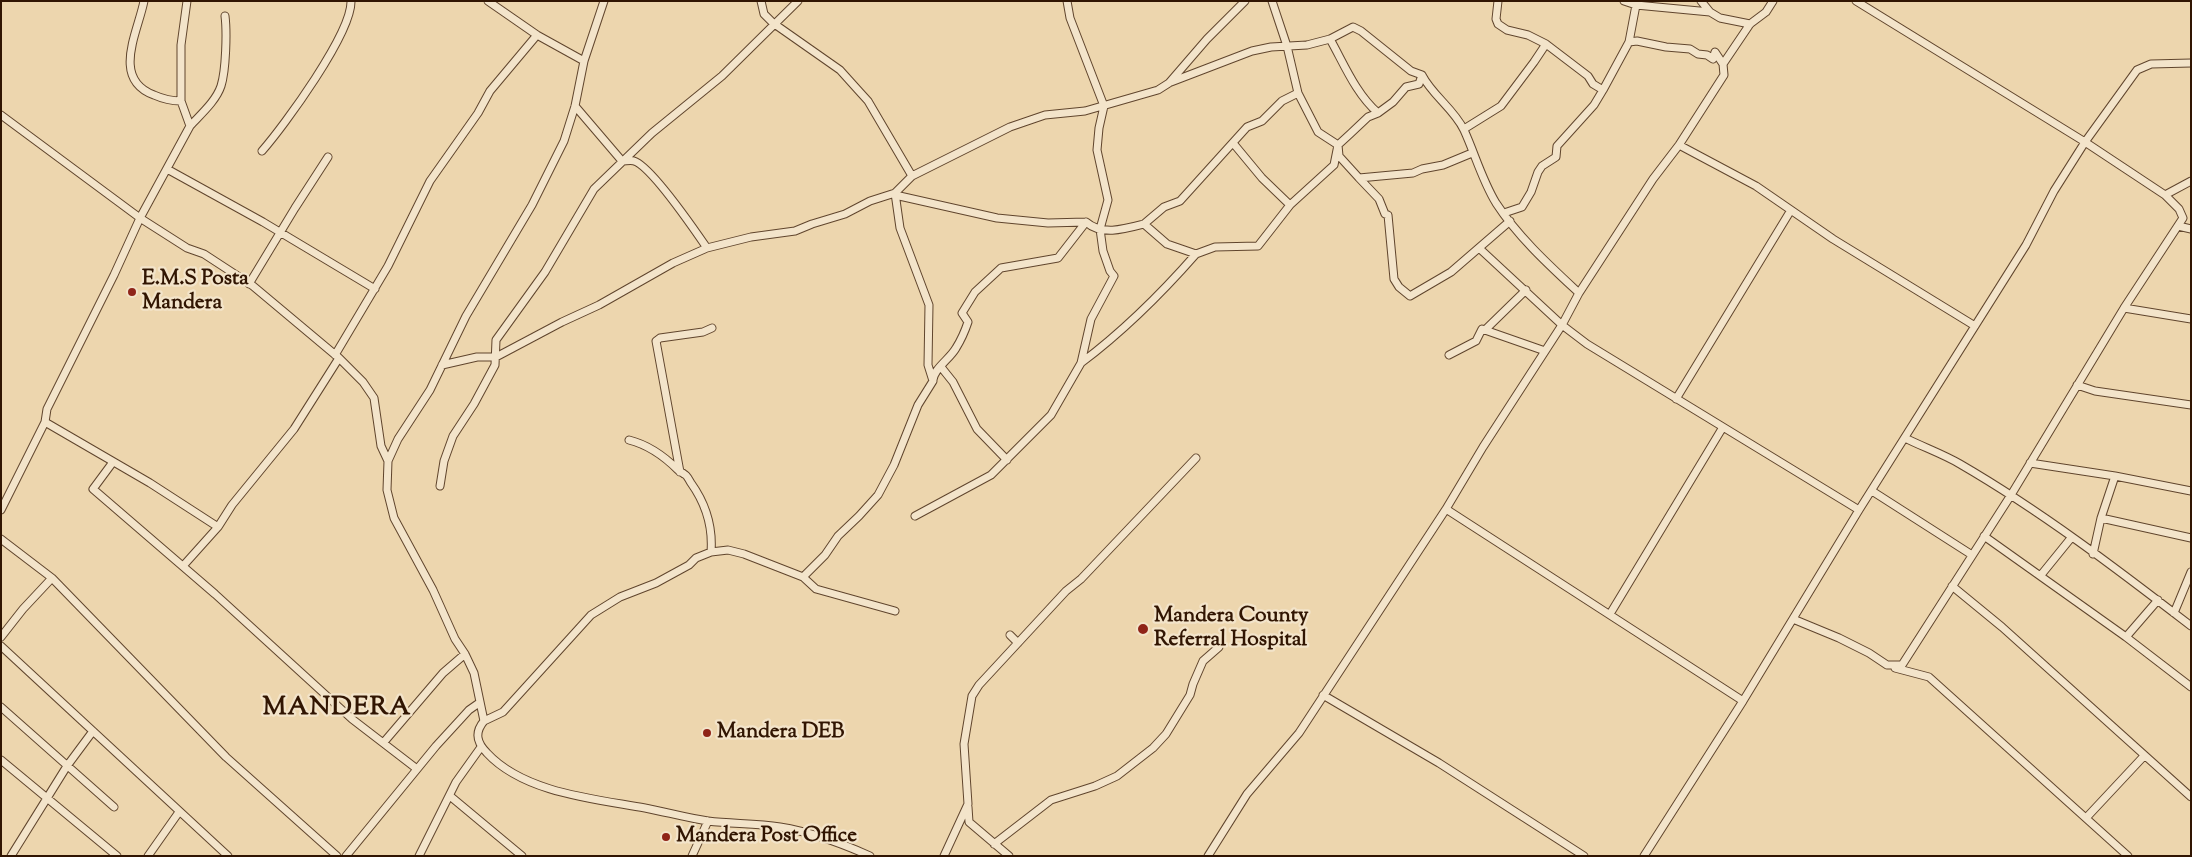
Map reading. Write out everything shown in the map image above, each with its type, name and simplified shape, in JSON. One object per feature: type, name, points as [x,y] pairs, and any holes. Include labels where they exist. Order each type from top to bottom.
[{"type":"street","points":[[144,1],[133,36],[130,71],[138,85],[146,92],[169,101],[181,101]]},
{"type":"street","points":[[187,1],[181,45],[181,101],[190,126]]},
{"type":"street","points":[[262,151],[296,109],[315,79],[344,27],[351,1]]},
{"type":"street","points":[[488,1],[537,35],[584,61]]},
{"type":"street","points":[[484,721],[474,673],[455,639],[433,590],[394,518],[387,490],[388,461],[398,439],[430,390],[478,293],[532,205],[564,141],[575,106],[584,61],[604,1]]},
{"type":"street","points":[[761,1],[764,14],[773,23],[840,70],[868,101],[912,176]]},
{"type":"street","points":[[440,486],[444,462],[453,436],[496,365],[496,340],[545,272],[590,195],[652,133],[722,76],[773,23],[798,1]]},
{"type":"street","points":[[915,516],[980,482],[1007,460],[1051,415],[1081,363],[1091,319],[1114,276],[1110,271],[1103,251],[1100,229],[1108,200],[1097,150],[1104,106],[1073,27],[1067,1]]},
{"type":"street","points":[[1169,83],[1245,1]]},
{"type":"street","points":[[1272,1],[1287,46],[1298,93],[1318,132],[1338,145]]},
{"type":"street","points":[[1498,1],[1496,14],[1498,24],[1507,30],[1528,35],[1546,44],[1588,76],[1593,84],[1603,90]]},
{"type":"street","points":[[1624,1],[1636,5],[1710,12]]},
{"type":"street","points":[[1701,1],[1710,12],[1720,18],[1750,24]]},
{"type":"street","points":[[1723,64],[1750,24],[1766,12],[1773,1]]},
{"type":"street","points":[[1856,1],[2085,142],[2164,195],[2179,208],[2182,218],[2124,308],[2011,495],[1902,665],[1887,666]]},
{"type":"street","points":[[1504,213],[1522,207],[1531,192],[1542,166],[1556,157],[1557,146],[1594,106],[1630,42],[1636,5]]},
{"type":"street","points":[[1,510],[45,422],[47,409],[140,218],[190,126],[209,105],[221,85],[226,51],[226,16]]},
{"type":"street","points":[[895,194],[912,176],[1010,127],[1045,115],[1085,111],[1104,106],[1158,90],[1169,83],[1252,51],[1307,45],[1330,39],[1353,27],[1369,36],[1410,71],[1422,75],[1428,86],[1464,129],[1484,180],[1504,213],[1537,252],[1579,293]]},
{"type":"street","points":[[183,566],[218,527],[236,499],[294,429],[375,289],[434,175],[502,75],[537,35]]},
{"type":"street","points":[[1330,39],[1355,84],[1371,107],[1378,113]]},
{"type":"street","points":[[1208,856],[1247,794],[1299,733],[1446,509],[1488,439],[1562,325],[1579,293],[1653,179],[1679,145],[1724,75],[1723,64],[1714,52],[1713,59],[1708,55],[1698,54],[1690,49],[1666,47],[1636,41],[1630,42]]},
{"type":"street","points":[[1464,129],[1501,106],[1546,44]]},
{"type":"street","points":[[1644,856],[2026,245],[2054,191],[2085,142],[2137,70],[2151,64],[2191,63]]},
{"type":"street","points":[[1081,363],[1117,336],[1148,307],[1196,254],[1215,246],[1258,246],[1290,205],[1334,165],[1338,145],[1364,121],[1393,102],[1406,87],[1419,84],[1422,75]]},
{"type":"street","points":[[442,365],[477,357],[496,358],[562,322],[599,305],[673,263],[707,248],[751,237],[794,231],[845,214],[870,201],[895,194],[1014,221],[1048,223],[1086,222],[1094,228],[1118,230],[1144,224],[1164,207],[1180,201],[1247,127],[1262,122],[1282,101],[1298,93]]},
{"type":"street","points":[[575,106],[622,161],[634,161],[643,167],[685,214],[707,248]]},
{"type":"street","points":[[1,115],[140,218],[187,248],[204,254],[249,284],[337,356],[363,382],[372,394],[381,446],[388,461]]},
{"type":"street","points":[[1233,143],[1262,178],[1290,205]]},
{"type":"street","points":[[1338,145],[1339,156],[1379,198],[1388,215],[1394,279],[1399,287],[1410,296],[1442,279],[1510,221]]},
{"type":"street","points":[[1679,145],[1756,186],[1833,239],[1975,326]]},
{"type":"street","points":[[1359,178],[1413,174],[1422,169],[1443,165],[1472,153]]},
{"type":"street","points":[[249,284],[328,157]]},
{"type":"street","points":[[167,170],[280,232],[375,289]]},
{"type":"street","points":[[2164,195],[2191,181]]},
{"type":"street","points":[[895,194],[900,228],[930,305],[928,365],[933,381]]},
{"type":"street","points":[[1676,399],[1791,210]]},
{"type":"street","points":[[803,577],[825,554],[838,536],[878,494],[894,465],[918,405],[933,381],[933,374],[956,348],[964,333],[968,322],[962,313],[975,292],[1001,268],[1058,258],[1086,222]]},
{"type":"street","points":[[1144,224],[1167,244],[1196,254]]},
{"type":"street","points":[[2178,226],[2191,229]]},
{"type":"street","points":[[1479,248],[1562,325],[1601,353],[1859,510]]},
{"type":"street","points":[[1449,355],[1476,341],[1482,329],[1486,329],[1526,290]]},
{"type":"street","points":[[2124,308],[2191,319]]},
{"type":"street","points":[[680,472],[656,341],[660,338],[703,332],[712,328]]},
{"type":"street","points":[[1486,329],[1545,350]]},
{"type":"street","points":[[941,367],[953,382],[977,430],[1007,460]]},
{"type":"street","points":[[2077,385],[2095,391],[2191,405]]},
{"type":"street","points":[[45,422],[150,482],[218,527]]},
{"type":"street","points":[[1610,614],[1723,427]]},
{"type":"street","points":[[1905,438],[1958,463],[2011,495],[2158,600],[2191,626]]},
{"type":"street","points":[[629,440],[646,445],[669,460],[680,472],[685,474],[700,496],[707,512],[712,538],[711,552]]},
{"type":"street","points":[[1009,856],[969,822],[964,744],[972,696],[1066,591],[1087,572],[1196,458]]},
{"type":"street","points":[[112,462],[93,489],[183,566],[352,719],[417,769]]},
{"type":"street","points":[[2030,463],[2115,476],[2191,491]]},
{"type":"street","points":[[2093,554],[2115,476]]},
{"type":"street","points":[[1872,491],[1972,555]]},
{"type":"street","points":[[1446,509],[1743,700]]},
{"type":"street","points":[[2102,518],[2191,538]]},
{"type":"street","points":[[1984,536],[2126,637],[2191,687]]},
{"type":"street","points":[[1,538],[52,578],[226,757],[337,856]]},
{"type":"street","points":[[2041,575],[2071,538]]},
{"type":"street","points":[[870,856],[836,842],[782,827],[708,821],[548,788],[519,777],[498,765],[481,747],[477,739],[478,728],[484,721],[503,712],[591,615],[620,597],[656,583],[689,565],[696,558],[711,552],[728,550],[744,554],[803,577],[816,589],[895,611]]},
{"type":"street","points":[[2174,613],[2190,574]]},
{"type":"street","points":[[1,637],[52,578]]},
{"type":"street","points":[[1952,586],[2002,627],[2191,797]]},
{"type":"street","points":[[2126,637],[2158,600]]},
{"type":"street","points":[[1792,619],[1840,638],[1869,653],[1887,666],[1929,677],[2128,856]]},
{"type":"street","points":[[1010,635],[1018,643]]},
{"type":"street","points":[[1,646],[228,856]]},
{"type":"street","points":[[994,844],[1051,800],[1095,786],[1117,776],[1153,748],[1166,734],[1190,695],[1192,684],[1203,661],[1219,647]]},
{"type":"street","points":[[384,742],[443,673],[465,654]]},
{"type":"street","points":[[1323,695],[1439,763],[1584,856]]},
{"type":"street","points":[[346,856],[417,769],[469,710],[479,703]]},
{"type":"street","points":[[1,707],[114,807]]},
{"type":"street","points":[[12,856],[66,766],[93,731]]},
{"type":"street","points":[[419,856],[456,782],[481,747]]},
{"type":"street","points":[[2086,818],[2144,756]]},
{"type":"street","points":[[1,760],[117,856]]},
{"type":"street","points":[[450,796],[522,856]]},
{"type":"street","points":[[944,856],[968,804]]},
{"type":"street","points":[[148,856],[179,812]]},
{"type":"street","points":[[692,856],[708,821]]},
{"type":"place","name":"E.M.S Posta Mandera","points":[[132,292]]},
{"type":"place","name":"Mandera County Referral Hospital","points":[[1143,629]]},
{"type":"place","name":"Mandera DEB","points":[[707,733]]},
{"type":"place","name":"Mandera Post Office","points":[[666,837]]},
{"type":"district","name":"MANDERA","points":[[337,710]]}]
